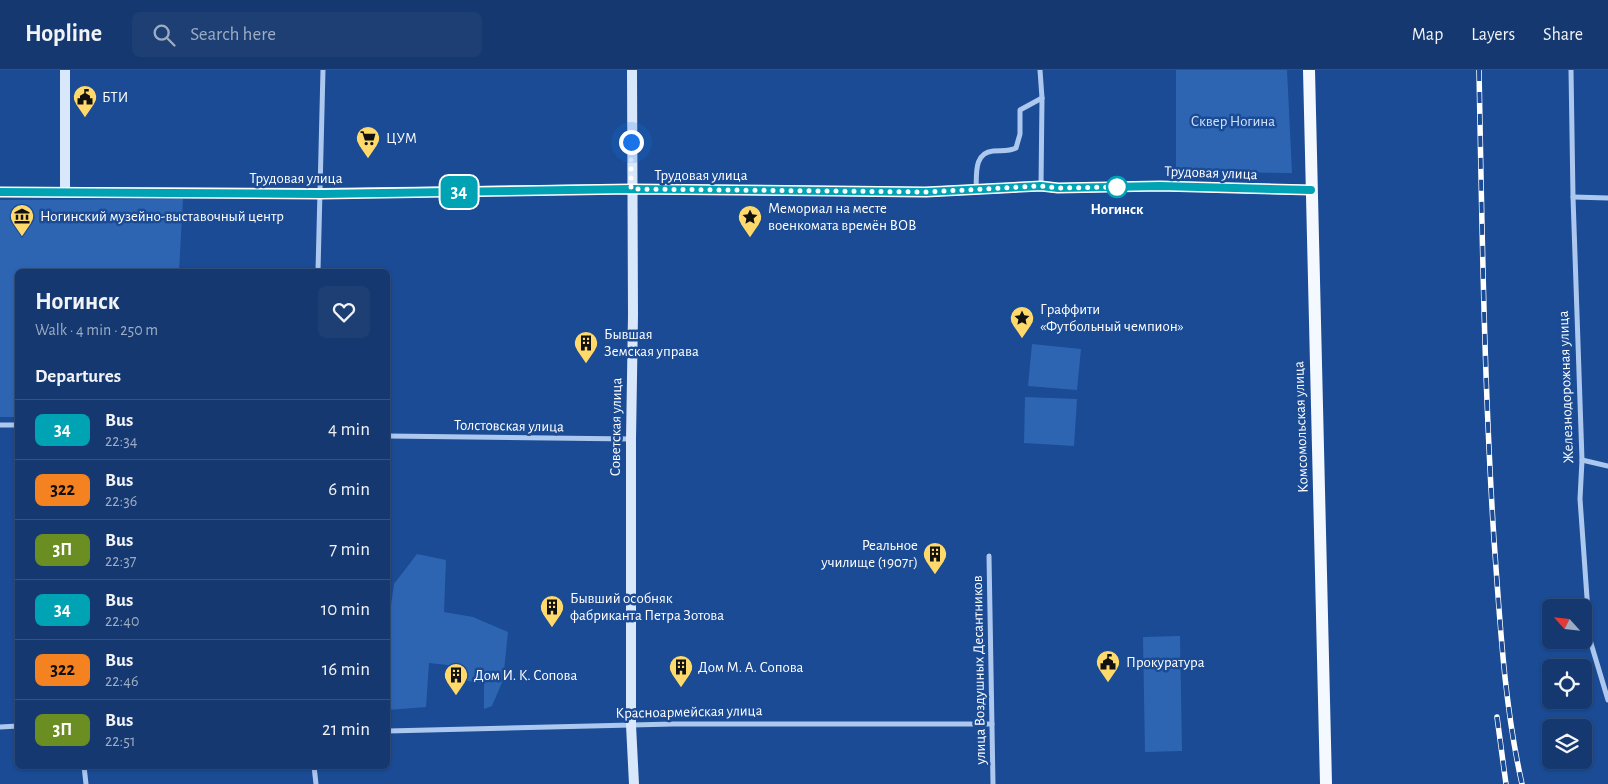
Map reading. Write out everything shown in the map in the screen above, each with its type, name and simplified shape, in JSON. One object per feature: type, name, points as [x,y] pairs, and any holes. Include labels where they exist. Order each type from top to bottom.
[{"type":"main road","name":"Комсомольская улица","points":[[1309,70],[1326,784]]},
{"type":"street","points":[[64,191],[65,70]]},
{"type":"street","points":[[318,269],[323,70]]},
{"type":"street","name":"Советская улица","points":[[632,70],[631,725],[634,784]]},
{"type":"street","points":[[1040,70],[1042,98],[1041,186]]},
{"type":"street","name":"Железнодорожная улица","points":[[1571,70],[1573,197],[1582,460],[1580,499],[1590,640],[1608,700]]},
{"type":"street","points":[[976,190],[977,166],[981,156],[986,152],[1011,151],[1016,148],[1020,134],[1020,110],[1042,98]]},
{"type":"street","name":"Трудовая улица","points":[[0,192],[321,194],[631,189],[926,192],[1041,186],[1058,188],[1160,186],[1311,190]]},
{"type":"street","points":[[1573,197],[1608,198]]},
{"type":"street","points":[[0,425],[15,425]]},
{"type":"street","name":"Толстовская улица","points":[[390,436],[631,440]]},
{"type":"street","points":[[1582,460],[1608,466]]},
{"type":"street","name":"улица Воздушных Десантников","points":[[989,556],[993,784]]},
{"type":"street","name":"Красноармейская улица","points":[[390,731],[631,725],[992,724]]},
{"type":"street","points":[[0,727],[15,726]]},
{"type":"street","points":[[84,769],[86,784]]},
{"type":"street","points":[[314,769],[316,784]]},
{"type":"green space","name":"Сквер Ногина","points":[[1176,70],[1287,70],[1292,173],[1176,172]]},
{"type":"green space","points":[[183,199],[179,269],[15,269],[15,417],[0,417],[0,200]]},
{"type":"green space","points":[[1032,344],[1081,349],[1077,390],[1028,386]]},
{"type":"green space","points":[[1025,397],[1077,399],[1074,446],[1024,443]]},
{"type":"green space","points":[[417,554],[446,560],[444,612],[473,617],[508,632],[503,680],[492,706],[484,709],[484,683],[459,680],[457,666],[429,663],[426,707],[390,710],[390,612],[394,584]]},
{"type":"green space","points":[[1180,636],[1182,751],[1145,752],[1143,637]]},
{"type":"railway","points":[[1479,70],[1482,246],[1494,540],[1507,693],[1522,784]]},
{"type":"railway","points":[[1497,717],[1506,784]]},
{"type":"bus line","name":"34","points":[[0,192],[321,194],[631,189],[926,192],[1041,186],[1058,188],[1160,186],[1311,190]]},
{"type":"place","name":"БТИ","points":[[85,118]]},
{"type":"place","name":"ЦУМ","points":[[368,159]]},
{"type":"place","name":"Ногинск","points":[[1117,187]]},
{"type":"place","name":"Ногинский музейно-выставочный центр","points":[[22,237]]},
{"type":"place","name":"Мемориал на месте военкомата времён ВОВ","points":[[750,238]]},
{"type":"place","name":"Граффити «Футбольный чемпион»","points":[[1022,339]]},
{"type":"place","name":"Бывшая Земская управа","points":[[586,364]]},
{"type":"place","name":"Реальное училище (1907г)","points":[[935,575]]},
{"type":"place","name":"Бывший особняк фабриканта Петра Зотова","points":[[552,628]]},
{"type":"place","name":"Прокуратура","points":[[1108,683]]},
{"type":"place","name":"Дом М. А. Сопова","points":[[681,688]]},
{"type":"place","name":"Дом И. К. Сопова","points":[[456,696]]},
{"type":"route","points":[[631,142],[631,189],[926,192],[1041,186],[1058,188],[1117,187]]}]
